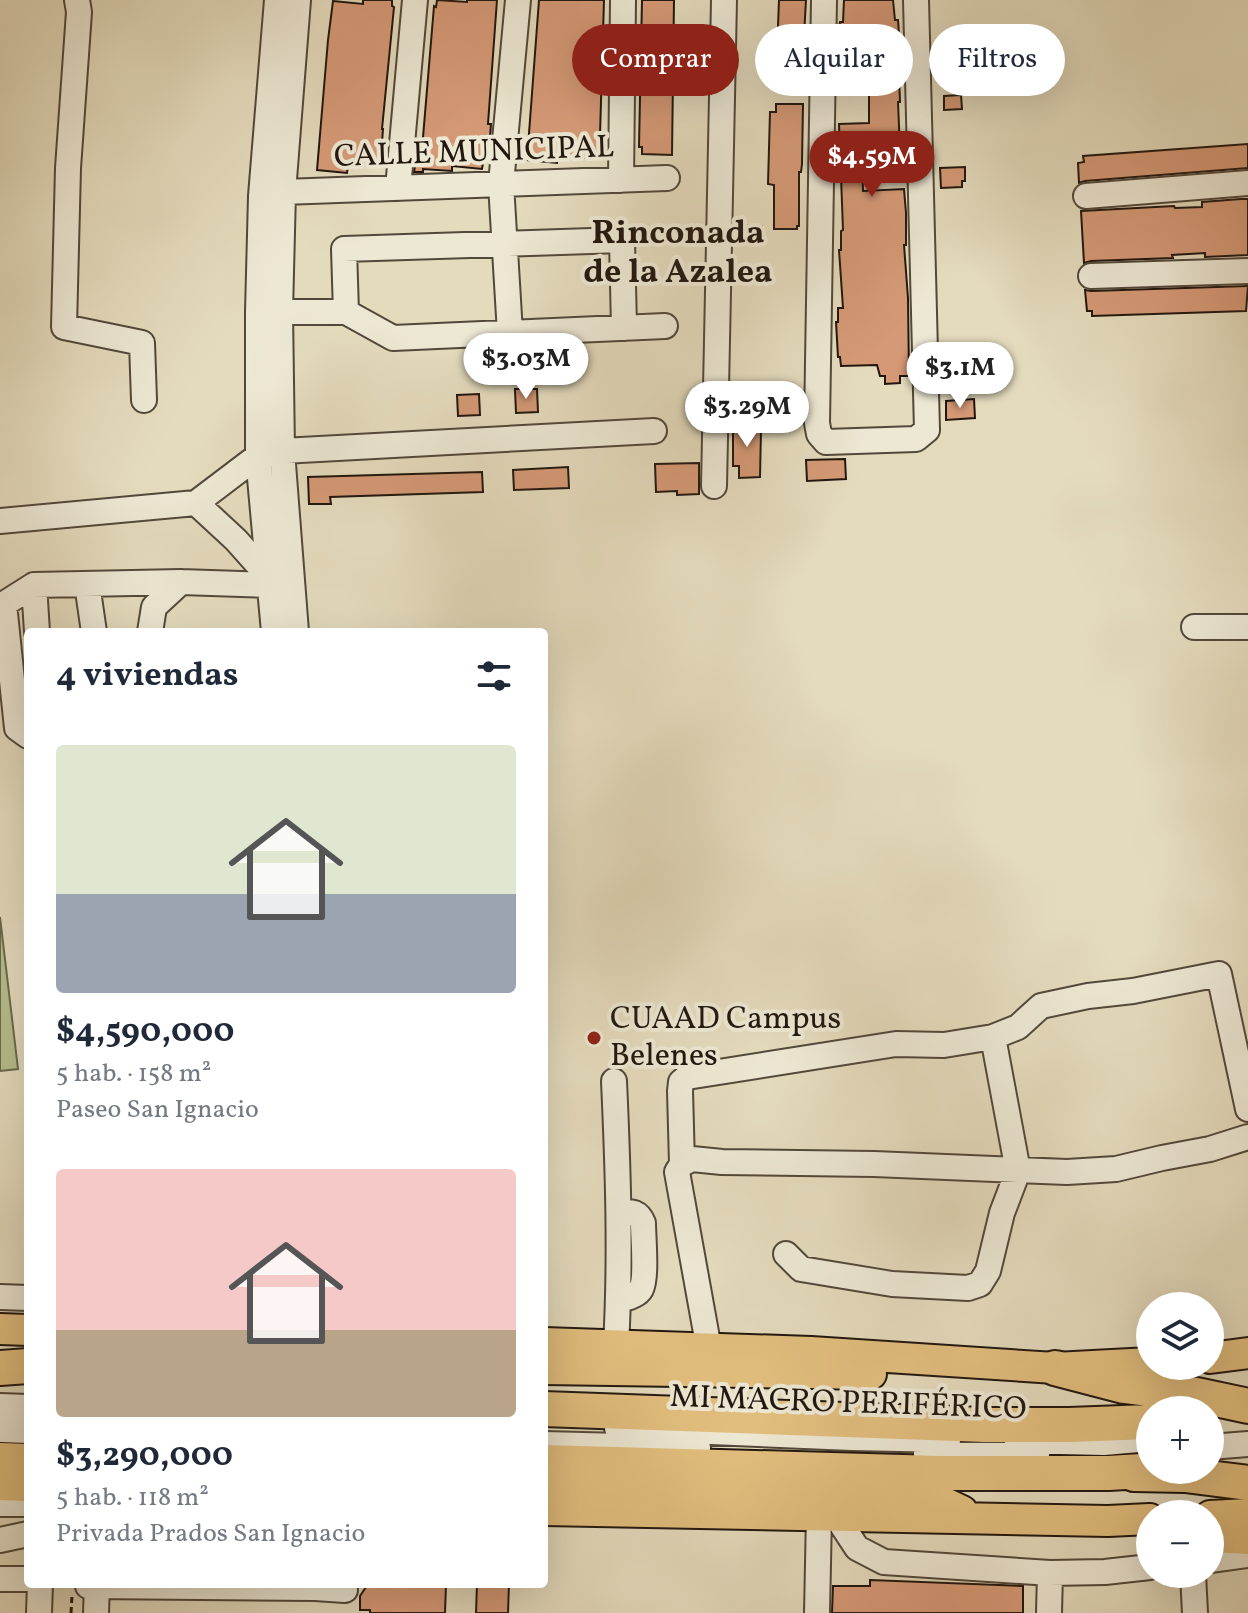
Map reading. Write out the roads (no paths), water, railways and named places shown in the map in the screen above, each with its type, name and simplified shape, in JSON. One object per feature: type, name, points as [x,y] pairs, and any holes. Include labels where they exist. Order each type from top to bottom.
[{"type":"highway","points":[[0,1368],[24,1366]]},
{"type":"highway","points":[[1055,1368],[1124,1386],[1197,1395],[1248,1408]]},
{"type":"highway","points":[[0,1389],[24,1390]]},
{"type":"highway","points":[[1224,1413],[1248,1408]]},
{"type":"highway","points":[[548,1409],[985,1425],[1136,1423]]},
{"type":"highway","points":[[0,1448],[24,1448]]},
{"type":"highway","points":[[0,1460],[24,1461]]},
{"type":"highway","points":[[548,1462],[938,1473],[1185,1475],[1248,1483]]},
{"type":"highway","points":[[1224,1465],[1248,1464]]},
{"type":"highway","points":[[1109,1473],[1136,1471]]},
{"type":"main road","points":[[0,1329],[24,1330]]},
{"type":"main road","points":[[548,1343],[811,1352],[1055,1368],[1136,1364]]},
{"type":"main road","points":[[1224,1356],[1248,1353]]},
{"type":"main road","points":[[548,1369],[912,1374],[955,1372],[976,1364]]},
{"type":"main road","points":[[0,1485],[24,1486]]},
{"type":"main road","points":[[548,1488],[668,1485],[924,1496],[979,1518]]},
{"type":"main road","points":[[548,1510],[1136,1520]]},
{"type":"main road","points":[[1224,1515],[1248,1514]]},
{"type":"main road","points":[[1108,1521],[1128,1532],[1136,1532]]},
{"type":"main road","points":[[1224,1538],[1248,1539]]},
{"type":"street","points":[[77,0],[79,12],[68,168],[64,327],[142,343],[144,400]]},
{"type":"street","points":[[274,628],[269,581],[270,454],[261,196],[277,0]]},
{"type":"street","points":[[295,628],[270,454],[280,312],[283,192],[298,0]]},
{"type":"street","points":[[398,188],[415,0]]},
{"type":"street","points":[[510,333],[501,184],[518,0]]},
{"type":"street","points":[[621,180],[623,0]]},
{"type":"street","points":[[714,486],[724,0]]},
{"type":"street","points":[[824,0],[817,423],[819,434],[826,442],[916,439],[927,430],[916,0]]},
{"type":"street","name":"CALLE MUNICIPAL","points":[[283,192],[667,178]]},
{"type":"street","points":[[1086,196],[1248,183]]},
{"type":"street","points":[[346,312],[344,249],[622,240],[624,328]]},
{"type":"street","points":[[1091,276],[1248,271]]},
{"type":"street","points":[[280,312],[346,312],[393,338],[665,326]]},
{"type":"street","points":[[0,521],[196,503],[270,454],[654,431]]},
{"type":"street","points":[[196,503],[236,540],[269,581]]},
{"type":"street","points":[[24,733],[17,728],[4,604],[34,585],[269,581]]},
{"type":"street","points":[[151,628],[154,607],[181,582]]},
{"type":"street","points":[[87,584],[93,628]]},
{"type":"street","points":[[34,585],[37,628]]},
{"type":"street","points":[[1194,627],[1248,627]]},
{"type":"street","points":[[682,1164],[680,1091],[681,1082],[687,1077],[896,1044],[944,1045],[993,1037],[1018,1027],[1041,1006],[1219,974],[1248,1109]]},
{"type":"street","points":[[786,1254],[801,1269],[892,1284],[973,1287],[980,1284],[988,1271],[1002,1213],[1018,1171],[993,1037]]},
{"type":"street","points":[[614,1081],[619,1212],[635,1212],[643,1223],[641,1290],[618,1301],[616,1345]]},
{"type":"street","points":[[709,1349],[677,1172],[682,1164],[692,1159],[1067,1172],[1116,1169],[1210,1149],[1248,1137]]},
{"type":"street","points":[[0,1406],[24,1407]]},
{"type":"street","name":"MI MACRO PERIFÉRICO","points":[[548,1425],[868,1439],[1104,1443],[1136,1440]]},
{"type":"street","points":[[0,1430],[24,1431]]},
{"type":"street","points":[[1224,1433],[1248,1431]]},
{"type":"street","name":"MI MACRO PERIFÉRICO","points":[[548,1444],[1004,1456],[1136,1453]]},
{"type":"street","points":[[1224,1446],[1248,1444]]},
{"type":"street","points":[[0,1504],[24,1504]]},
{"type":"street","points":[[827,1515],[857,1548],[884,1562],[1050,1573],[1136,1569]]},
{"type":"street","points":[[817,1613],[827,1515]]},
{"type":"street","points":[[0,1540],[24,1535]]},
{"type":"street","points":[[1224,1558],[1248,1555]]},
{"type":"street","points":[[1049,1613],[1050,1573]]},
{"type":"street","points":[[0,1579],[24,1579]]},
{"type":"street","points":[[39,1613],[40,1588]]},
{"type":"street","points":[[87,1613],[91,1588]]},
{"type":"street","points":[[92,1588],[96,1613]]},
{"type":"street","points":[[321,1588],[346,1596]]},
{"type":"street","points":[[1194,1588],[1195,1613]]},
{"type":"place","name":"CUAAD Campus Belenes","points":[[594,1038]]},
{"type":"district","name":"Rinconada de la Azalea","points":[[678,254]]}]
